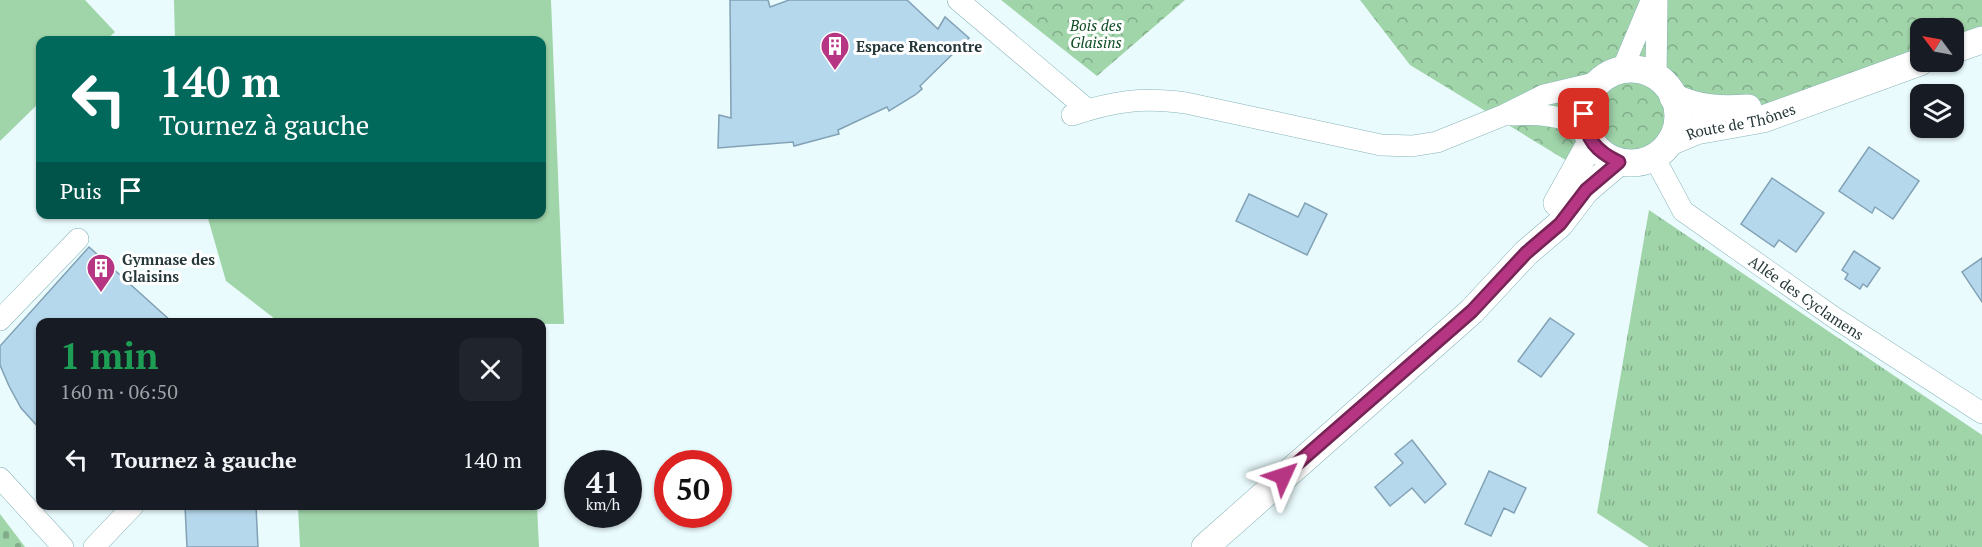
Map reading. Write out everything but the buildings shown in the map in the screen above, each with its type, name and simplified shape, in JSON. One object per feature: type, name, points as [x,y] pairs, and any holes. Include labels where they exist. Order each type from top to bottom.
[{"type":"main road","points":[[1964,46],[1982,40]]},
{"type":"main road","name":"Route de Thônes","points":[[1662,150],[1696,131],[1763,119],[1910,66]]},
{"type":"main road","points":[[1526,253],[1572,181],[1588,134],[1586,102],[1610,76],[1645,72],[1664,87],[1677,120],[1662,150],[1643,162],[1619,162],[1603,154],[1588,134]]},
{"type":"main road","name":"Route de Thônes","points":[[1664,87],[1692,106],[1717,110],[1809,101]]},
{"type":"main road","points":[[1204,547],[1368,400],[1472,311],[1526,253],[1560,224],[1586,190],[1619,162]]},
{"type":"street","points":[[958,0],[1080,112],[1127,100],[1157,99],[1396,147],[1437,142],[1504,115],[1544,95],[1610,76],[1652,0]]},
{"type":"street","points":[[1657,0],[1664,87]]},
{"type":"street","points":[[1504,115],[1537,113],[1563,117],[1588,134]]},
{"type":"street","name":"Allée des Cyclamens","points":[[1662,150],[1683,211],[1832,316],[1982,413]]},
{"type":"street","points":[[0,320],[78,239]]},
{"type":"street","points":[[0,478],[63,547]]},
{"type":"street","points":[[94,547],[129,510]]},
{"type":"green space","points":[[0,0],[85,0],[115,32],[110,36],[36,36],[36,106],[0,141]]},
{"type":"green space","points":[[174,0],[551,0],[564,324],[546,324],[546,318],[274,318],[226,281],[208,219],[546,219],[546,36],[175,36]]},
{"type":"green space","name":"Bois des Glaisins","points":[[1001,0],[1185,0],[1097,76]]},
{"type":"green space","points":[[1360,0],[1982,0],[1982,40],[1964,46],[1964,18],[1910,18],[1910,66],[1595,178],[1410,65]]},
{"type":"green space","points":[[1649,210],[1982,435],[1982,547],[1649,547],[1597,513]]},
{"type":"green space","points":[[298,510],[537,510],[539,547],[300,547]]},
{"type":"green space","points":[[0,514],[25,547],[0,547]]},
{"type":"place","name":"Espace Rencontre","points":[[835,72]]},
{"type":"place","name":"Gymnase des Glaisins","points":[[101,294]]},
{"type":"route","points":[[1283,476],[1472,311],[1526,253],[1560,224],[1586,190],[1605,171],[1619,162],[1603,154],[1591,142],[1584,126],[1584,114]]}]
